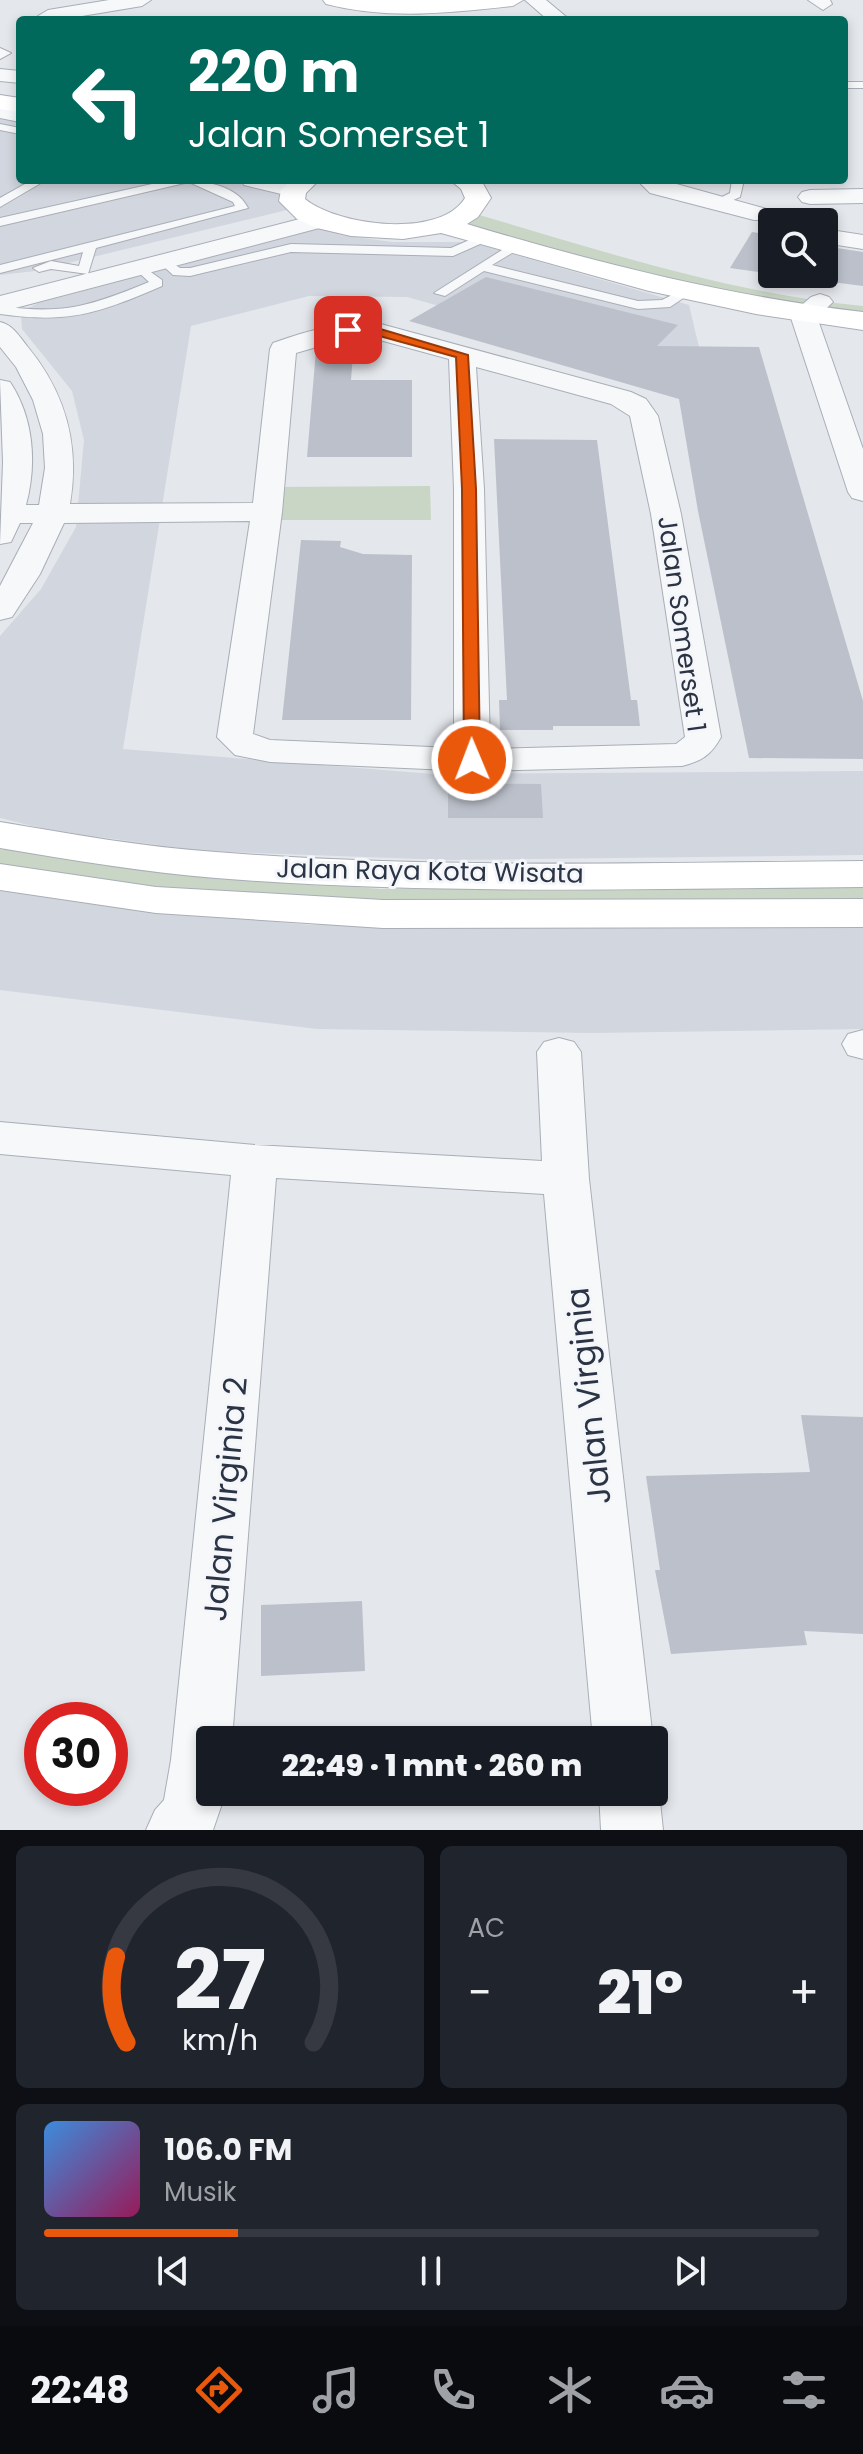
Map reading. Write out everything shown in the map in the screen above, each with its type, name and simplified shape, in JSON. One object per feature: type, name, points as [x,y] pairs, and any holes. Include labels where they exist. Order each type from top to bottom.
[{"type":"street","points":[[48,16],[142,0]]},
{"type":"street","points":[[333,0],[401,10],[513,0]]},
{"type":"street","points":[[534,0],[555,16]]},
{"type":"street","points":[[266,184],[302,194],[378,231],[440,224],[469,212],[478,198],[471,184]]},
{"type":"street","points":[[653,184],[716,204],[758,223]]},
{"type":"street","points":[[0,307],[166,263],[302,194]]},
{"type":"street","points":[[0,291],[264,225],[302,194]]},
{"type":"street","points":[[810,197],[863,196]]},
{"type":"street","points":[[469,212],[658,268],[863,321]]},
{"type":"street","points":[[440,224],[513,247],[688,291],[811,308],[863,306]]},
{"type":"street","points":[[838,238],[863,242]]},
{"type":"street","points":[[811,308],[863,492]]},
{"type":"street","points":[[0,330],[16,347],[43,390],[57,425],[56,506],[20,583],[0,610]]},
{"type":"street","name":"Jalan Somerset 1","points":[[377,331],[621,398],[636,405],[644,416],[666,514],[703,737],[697,748],[682,755],[472,760],[270,751],[248,747],[235,737],[268,504],[283,349],[324,334],[377,331]]},
{"type":"street","points":[[462,355],[469,489],[472,760]]},
{"type":"street","points":[[0,388],[15,431],[19,466],[8,516],[56,506],[268,504]]},
{"type":"street","name":"Jalan Raya Kota Wisata","points":[[0,835],[172,861],[379,875],[863,874]]},
{"type":"street","name":"Jalan Raya Kota Wisata","points":[[0,877],[156,900],[383,914],[863,913]]},
{"type":"street","name":"Jalan Virginia","points":[[559,1052],[566,1179],[622,1726]]},
{"type":"street","points":[[0,1138],[255,1161],[566,1179]]},
{"type":"street","name":"Jalan Virginia 2","points":[[177,1830],[185,1824],[195,1798],[201,1760],[255,1161]]},
{"type":"street","points":[[630,1806],[632,1830]]},
{"type":"lane","points":[[0,203],[33,184]]},
{"type":"lane","points":[[0,222],[167,184]]},
{"type":"lane","points":[[0,269],[242,208],[238,200],[202,184]]},
{"type":"lane","points":[[716,204],[736,195],[737,184]]},
{"type":"lane","points":[[166,263],[177,272],[190,272],[306,247],[453,252],[483,238]]},
{"type":"lane","points":[[0,278],[51,265],[84,271],[91,246]]},
{"type":"lane","points":[[440,293],[513,247]]},
{"type":"lane","points":[[484,267],[638,305],[665,304],[688,291]]},
{"type":"shaded area","points":[[0,113],[16,116],[16,184],[257,184],[278,193],[291,209],[35,271],[0,275]]},
{"type":"shaded area","points":[[325,227],[341,235],[392,242],[471,242],[689,305],[707,381],[407,297],[309,296],[191,326],[123,749],[433,774],[863,771],[863,855],[449,860],[201,851],[49,830],[0,818],[0,636],[41,589],[76,527],[84,440],[72,391],[22,329],[21,312],[38,303]]},
{"type":"shaded area","points":[[0,890],[117,907],[310,925],[863,925],[863,1029],[591,1033],[317,1029],[0,990]]},
{"type":"green space","points":[[469,212],[713,281],[863,306],[863,321],[803,315],[440,224]]},
{"type":"green space","points":[[430,486],[431,520],[273,520],[276,487]]},
{"type":"green space","points":[[0,843],[160,871],[381,889],[704,883],[863,887],[863,904],[382,904],[157,890],[0,865]]},
{"type":"building","points":[[752,232],[758,233],[758,272],[730,268]]},
{"type":"building","points":[[838,248],[863,252],[863,286],[838,283]]},
{"type":"building","points":[[486,277],[678,325],[657,346],[759,347],[863,701],[863,759],[749,758],[698,511],[679,399],[409,321]]},
{"type":"building","points":[[354,341],[351,380],[412,380],[412,457],[307,457],[316,350]]},
{"type":"building","points":[[494,439],[597,440],[631,700],[637,700],[640,726],[553,726],[553,730],[500,730],[499,700],[507,700]]},
{"type":"building","points":[[301,540],[341,541],[340,547],[363,554],[412,555],[411,720],[282,720]]},
{"type":"building","points":[[448,783],[541,784],[543,818],[448,818]]},
{"type":"building","points":[[801,1415],[863,1417],[863,1634],[804,1631],[807,1645],[671,1654],[655,1570],[660,1570],[646,1476],[810,1472]]},
{"type":"building","points":[[362,1601],[365,1671],[261,1676],[261,1605]]},
{"type":"route","points":[[348,330],[377,331],[462,355],[469,489],[472,760]]}]
